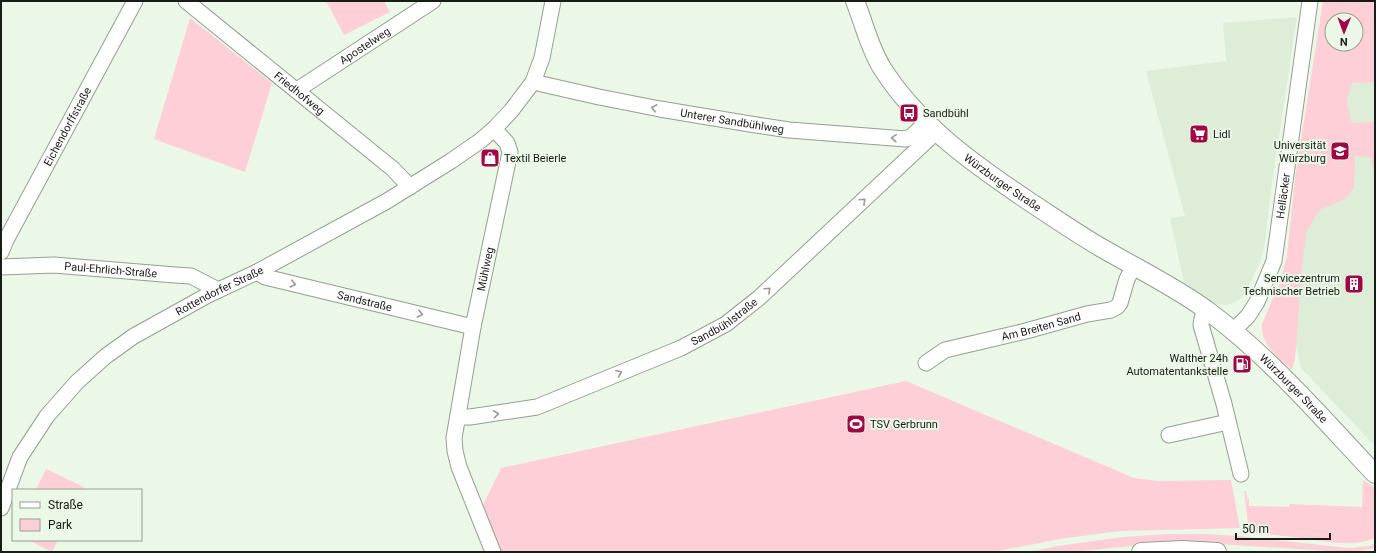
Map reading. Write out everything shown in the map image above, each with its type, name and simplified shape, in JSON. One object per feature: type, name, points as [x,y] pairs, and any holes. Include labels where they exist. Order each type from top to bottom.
[{"type":"street","name":"Eichendorffstraße","points":[[1,252],[9,234],[135,1]]},
{"type":"street","name":"Friedhofweg","points":[[186,1],[297,90],[392,169],[410,187]]},
{"type":"street","name":"Apostelweg","points":[[297,90],[433,1]]},
{"type":"street","points":[[494,129],[511,111],[533,82],[542,58],[553,1]]},
{"type":"street","name":"Würzburger Straße","points":[[855,1],[881,66],[907,100],[932,127],[958,150],[1013,190],[1078,233],[1177,291],[1206,310],[1233,331],[1278,373],[1375,474]]},
{"type":"street","name":"Helläcker","points":[[1233,331],[1248,316],[1257,302],[1274,260],[1310,1]]},
{"type":"street","name":"Unterer Sandbühlweg","points":[[533,82],[660,109],[789,130],[906,139],[932,127]]},
{"type":"street","name":"Sandbühlstraße","points":[[458,417],[470,417],[537,407],[681,348],[726,324],[760,297],[932,127]]},
{"type":"street","name":"Rottendorfer Straße","points":[[1,508],[20,457],[47,416],[77,382],[106,356],[134,336],[218,290],[257,272],[316,241],[410,187],[480,141],[494,129]]},
{"type":"street","name":"Mühlweg","points":[[492,552],[459,467],[455,451],[454,438],[473,327],[510,152],[506,143],[494,129]]},
{"type":"street","name":"Paul-Ehrlich-Straße","points":[[1,267],[54,265],[176,274],[191,276],[218,290]]},
{"type":"street","name":"Am Breiten Sand","points":[[926,363],[945,350],[1026,331],[1087,314],[1111,310],[1117,307],[1120,303],[1127,279],[1134,266]]},
{"type":"street","name":"Sandstraße","points":[[257,272],[265,277],[473,327]]},
{"type":"street","points":[[1206,310],[1202,318],[1201,325],[1241,474]]},
{"type":"street","points":[[1169,434],[1228,422]]},
{"type":"street","points":[[1141,552],[1183,550],[1217,552]]},
{"type":"shaded area","name":"Universität Würzburg","points":[[1325,1],[1375,1],[1375,446],[1301,368],[1287,303]]},
{"type":"shaded area","points":[[1297,17],[1271,190],[1264,248],[1260,262],[1249,286],[1240,299],[1234,303],[1226,305],[1215,304],[1185,287],[1170,218],[1185,216],[1146,71],[1226,61],[1223,23]]},
{"type":"green space","points":[[326,1],[384,1],[390,12],[344,35]]},
{"type":"green space","points":[[1323,1],[1375,1],[1375,82],[1352,83],[1347,100],[1351,123],[1375,122],[1375,176],[1371,157],[1355,156],[1354,188],[1345,199],[1319,210],[1306,233],[1295,360],[1292,370],[1271,350],[1262,331],[1262,324],[1280,282],[1287,256],[1295,178]]},
{"type":"green space","points":[[190,18],[272,83],[245,172],[154,139]]},
{"type":"green space","name":"TSV Gerbrunn","points":[[906,381],[1134,478],[1159,481],[1231,480],[1240,528],[1120,531],[1066,538],[992,552],[498,552],[481,509],[501,468]]},
{"type":"green space","points":[[46,469],[84,487],[83,489],[36,489]]},
{"type":"green space","points":[[1363,480],[1375,488],[1375,538],[1357,543],[1338,543],[1249,532],[1244,491],[1246,491],[1247,499],[1249,499],[1249,506],[1289,507],[1289,504],[1362,507]]},
{"type":"green space","points":[[1168,534],[1238,536],[1349,548],[1375,544],[1375,548],[1354,552],[1201,543],[1141,545],[1072,552],[1028,552],[1122,537]]},
{"type":"green space","points":[[30,541],[58,541],[52,552]]},
{"type":"place","name":"Sandbühl","points":[[909,113]]},
{"type":"place","name":"Lidl","points":[[1199,134]]},
{"type":"place","name":"Universität Würzburg","points":[[1340,151]]},
{"type":"place","name":"Textil Beierle","points":[[490,158]]},
{"type":"place","name":"Servicezentrum Technischer Betrieb","points":[[1354,284]]},
{"type":"place","name":"Walther 24h Automatentankstelle","points":[[1242,364]]},
{"type":"place","name":"TSV Gerbrunn","points":[[856,424]]}]
